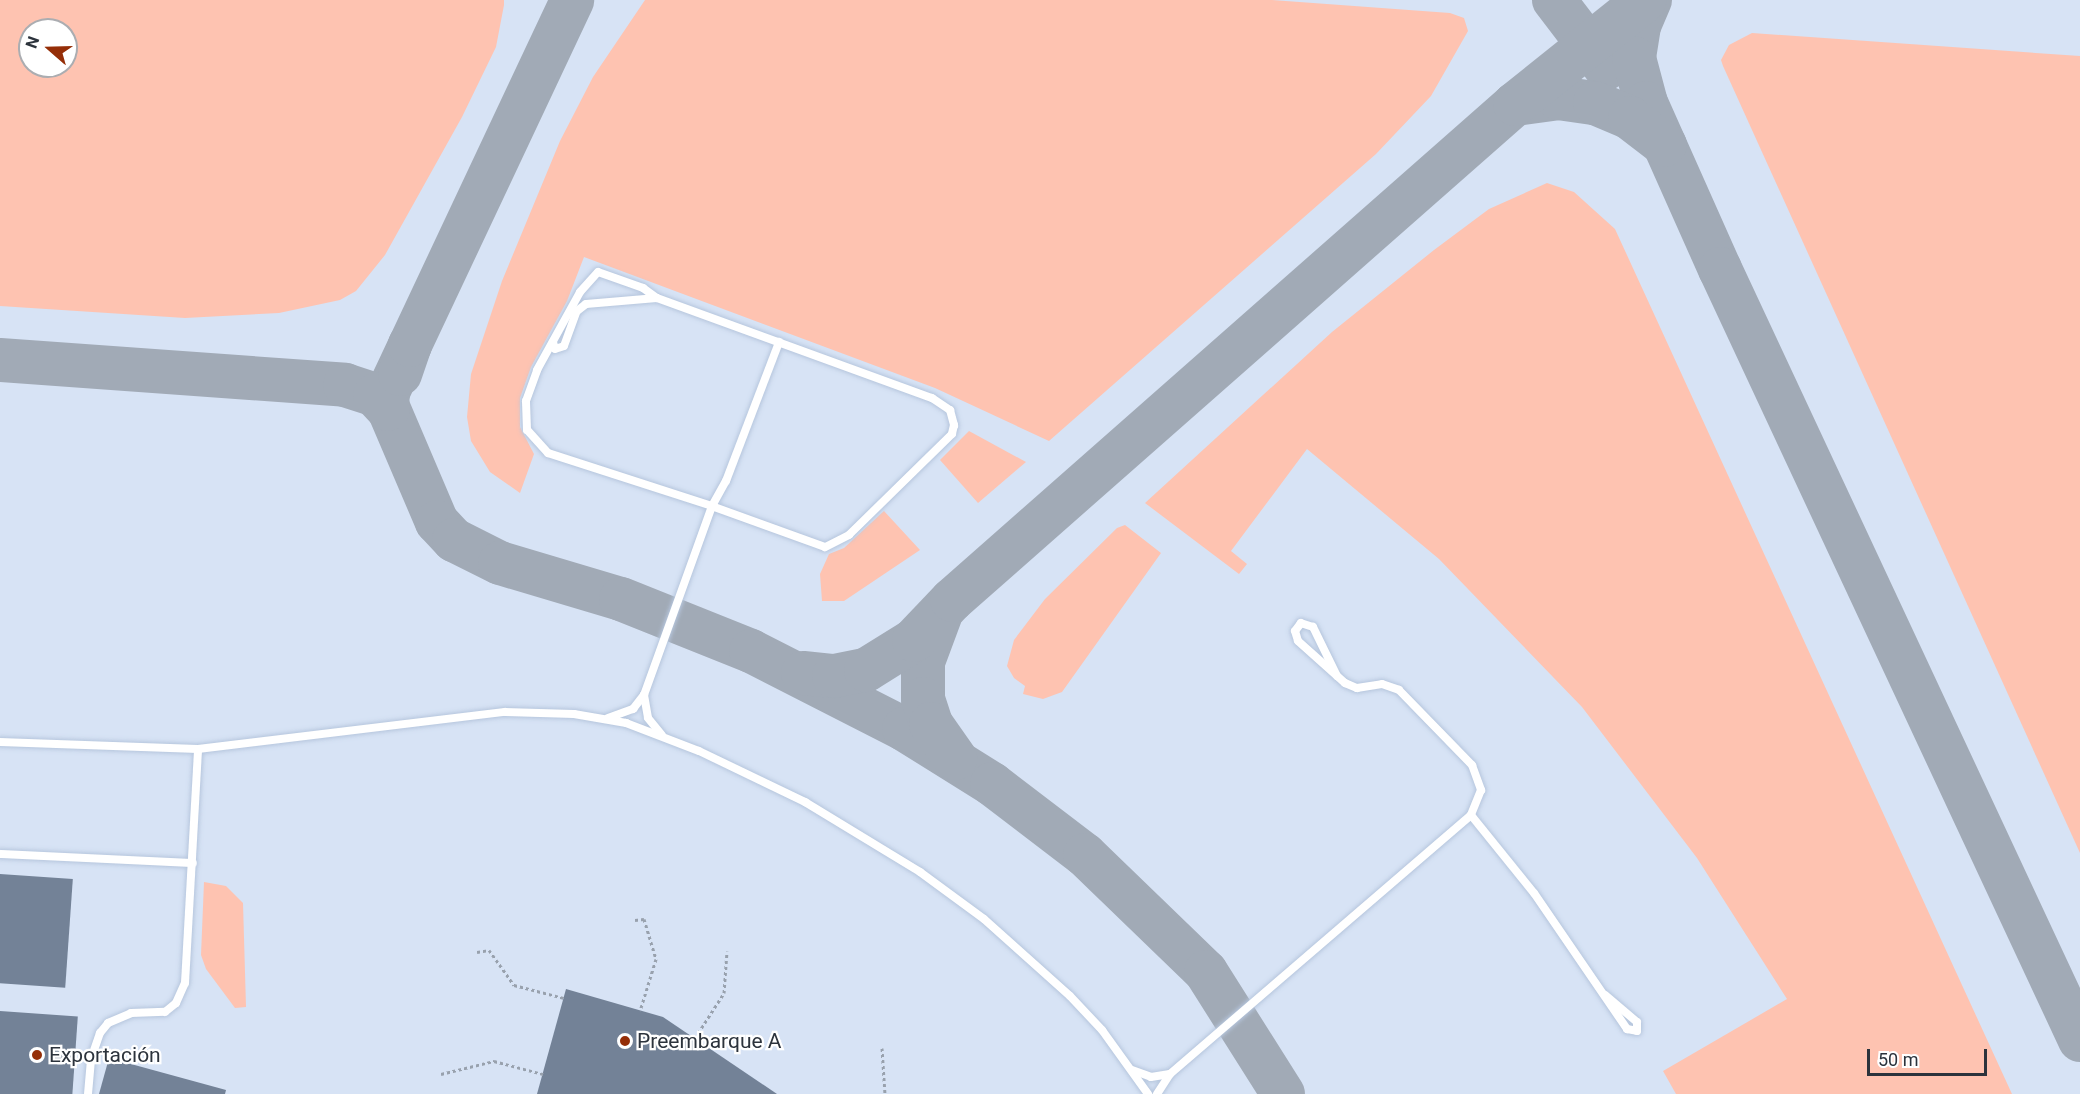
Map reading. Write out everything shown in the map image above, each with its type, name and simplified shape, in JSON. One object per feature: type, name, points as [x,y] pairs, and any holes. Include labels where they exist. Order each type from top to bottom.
[{"type":"lane","points":[[598,273],[643,288],[657,298],[944,404],[950,410],[954,425],[945,444],[833,546],[815,544],[539,447],[527,430],[524,409],[537,370],[580,292],[598,273]]},
{"type":"lane","points":[[553,342],[555,349],[564,346],[577,311],[586,304],[657,298]]},
{"type":"lane","points":[[605,718],[633,709],[644,695],[712,506],[726,481],[779,342]]},
{"type":"lane","points":[[1157,1094],[1170,1074],[1471,815],[1481,790],[1477,772],[1405,695],[1382,684],[1350,686],[1337,676],[1298,641],[1295,631],[1301,623],[1313,627],[1337,676]]},
{"type":"lane","points":[[644,695],[648,718],[668,739]]},
{"type":"lane","points":[[0,742],[198,749],[505,712],[543,711],[605,718],[668,739],[805,802],[920,872],[1038,966],[1102,1030],[1148,1094]]},
{"type":"lane","points":[[88,1094],[94,1045],[108,1023],[131,1012],[165,1012],[182,992],[188,963],[198,749]]},
{"type":"lane","points":[[1471,815],[1534,893],[1605,996]]},
{"type":"lane","points":[[0,854],[193,863]]},
{"type":"lane","points":[[1130,1068],[1151,1077],[1170,1074]]},
{"type":"path","points":[[635,920],[644,919],[656,958],[640,1011]]},
{"type":"path","points":[[477,952],[489,950],[514,985],[564,998]]},
{"type":"path","points":[[695,1038],[724,993],[727,951]]},
{"type":"path","points":[[882,1048],[885,1094]]},
{"type":"path","points":[[441,1074],[494,1061],[543,1074]]},
{"type":"shaded area","points":[[0,0],[2080,0],[2080,1094],[0,1094]]},
{"type":"shaded area","points":[[0,0],[504,0],[496,47],[462,117],[385,255],[356,291],[340,300],[279,313],[185,318],[0,306]]},
{"type":"shaded area","points":[[645,0],[1272,0],[1450,13],[1464,18],[1468,31],[1431,96],[1376,154],[1049,441],[935,388],[584,257],[567,301],[531,367],[520,398],[520,427],[534,454],[520,493],[490,472],[471,441],[467,417],[471,374],[502,281],[560,141],[593,77]]},
{"type":"shaded area","points":[[1752,33],[2080,56],[2080,853],[1723,66],[1721,60],[1729,45]]},
{"type":"shaded area","points":[[1547,183],[1574,192],[1615,229],[2012,1094],[1676,1094],[1663,1071],[1787,999],[1697,858],[1582,707],[1439,559],[1307,449],[1231,551],[1247,564],[1239,574],[1145,503],[1332,332],[1434,250],[1489,209]]},
{"type":"shaded area","points":[[969,431],[1026,462],[978,503],[940,460]]},
{"type":"shaded area","points":[[884,511],[920,550],[844,601],[822,601],[820,574],[829,554],[844,548]]},
{"type":"shaded area","points":[[1125,525],[1161,553],[1062,692],[1043,699],[1023,694],[1025,686],[1014,678],[1007,666],[1014,640],[1045,599],[1117,528]]},
{"type":"shaded area","points":[[204,882],[226,886],[243,903],[246,1007],[235,1008],[206,969],[201,955]]},
{"type":"building","points":[[0,874],[73,879],[65,988],[0,983]]},
{"type":"building","name":"Preembarque A","points":[[566,989],[663,1017],[777,1094],[537,1094]]},
{"type":"building","name":"Exportación","points":[[0,1011],[78,1016],[72,1094],[0,1094]]},
{"type":"building","points":[[109,1058],[226,1090],[225,1094],[99,1094]]},
{"type":"taxiway","points":[[400,374],[410,345],[572,0]]},
{"type":"taxiway","points":[[1554,0],[1606,68]]},
{"type":"taxiway","points":[[803,673],[834,676],[866,670],[914,640],[952,600],[1515,104],[1645,0]]},
{"type":"taxiway","points":[[1650,0],[1639,26],[1634,58],[1646,103],[1720,269],[2080,1040]]},
{"type":"taxiway","points":[[1515,104],[1558,98],[1595,103],[1630,118],[1665,145]]},
{"type":"taxiway","points":[[410,345],[388,392],[387,405],[437,522],[454,540],[500,563],[621,599],[751,651],[904,729],[992,784],[1085,855],[1206,972],[1283,1094]]},
{"type":"taxiway","points":[[0,360],[345,385],[375,395],[388,409]]},
{"type":"taxiway","points":[[940,616],[923,662],[923,699],[931,724],[955,758]]},
{"type":"place","name":"Preembarque A","points":[[625,1041]]},
{"type":"place","name":"Exportación","points":[[37,1055]]}]
